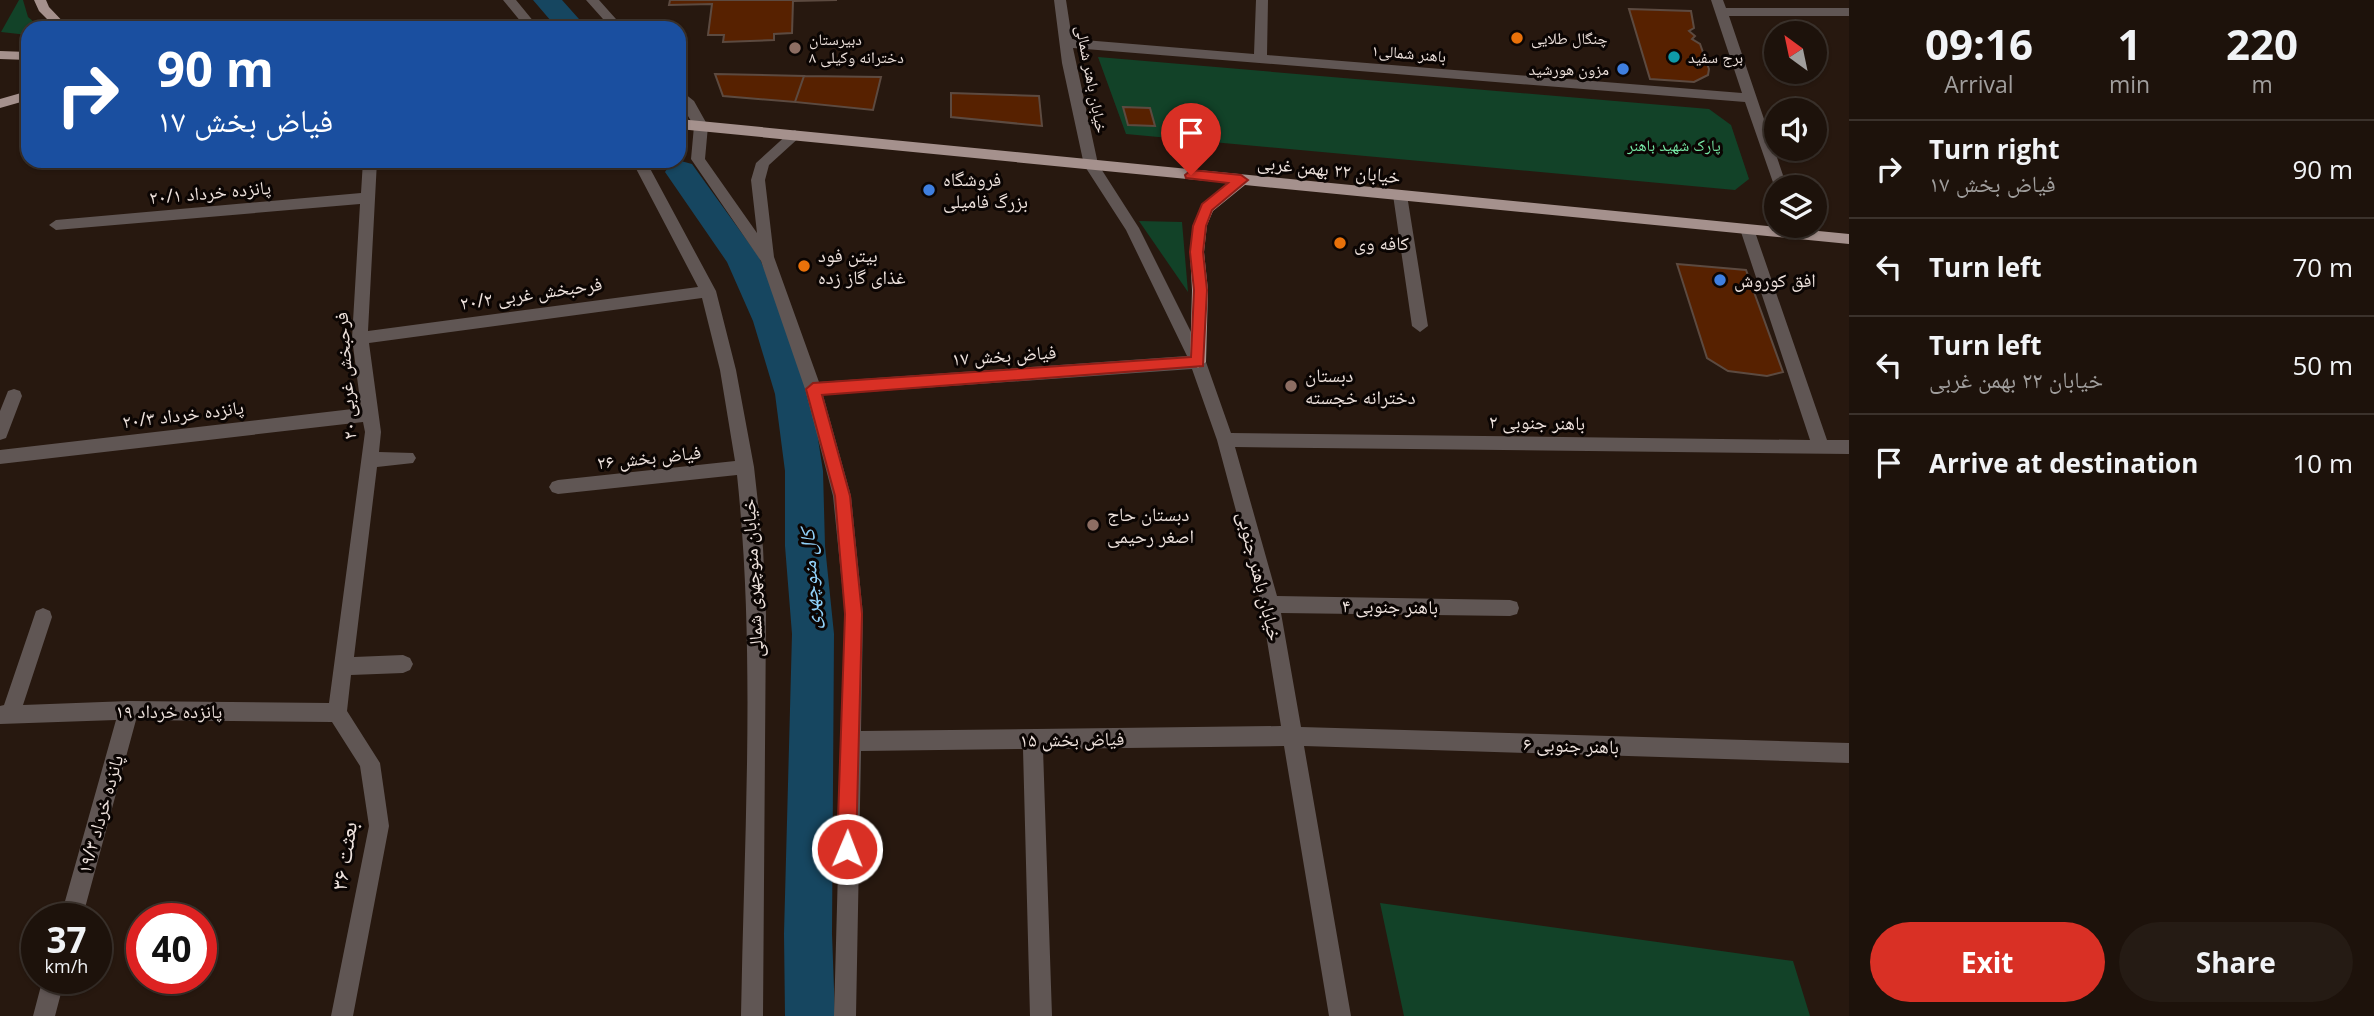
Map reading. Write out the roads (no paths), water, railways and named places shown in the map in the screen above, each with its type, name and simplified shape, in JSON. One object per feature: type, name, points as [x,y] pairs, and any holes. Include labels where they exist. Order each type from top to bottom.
[{"type":"main road","points":[[40,0],[43,8],[56,21]]},
{"type":"main road","points":[[0,49],[7,55]]},
{"type":"main road","points":[[0,104],[21,97]]},
{"type":"main road","name":"خیابان ۲۲ بهمن غربی","points":[[686,125],[1764,229]]},
{"type":"main road","points":[[1198,362],[1200,290],[1196,252],[1200,226],[1207,208],[1241,180]]},
{"type":"main road","name":"خیابان ۲۲ بهمن غربی","points":[[1827,235],[1849,239]]},
{"type":"street","points":[[509,0],[527,21]]},
{"type":"street","points":[[592,0],[612,21]]},
{"type":"street","name":"خیابان باهنر شمالی","points":[[1060,0],[1091,165]]},
{"type":"street","points":[[1260,59],[1262,0]]},
{"type":"street","points":[[1776,175],[1719,6],[1816,13],[1849,12]]},
{"type":"street","name":"باهنر شمالی۱","points":[[1066,43],[1749,98]]},
{"type":"street","points":[[686,101],[701,126],[698,159],[768,260]]},
{"type":"street","points":[[795,135],[764,163],[758,180],[768,260],[813,389],[842,496],[854,614],[849,741],[845,1016]]},
{"type":"street","name":"خیابان باهنر جنوبی","points":[[1091,165],[1132,228],[1198,362],[1225,440],[1269,604],[1294,736],[1340,1016]]},
{"type":"street","name":"فرحبخش غربی ۲۰","points":[[337,713],[373,432],[360,338],[369,168]]},
{"type":"street","name":"خیابان منوچهری شمالی","points":[[643,168],[708,291],[728,370],[744,467],[754,548],[757,615],[752,1016]]},
{"type":"street","points":[[1400,195],[1420,326]]},
{"type":"street","name":"پانزده خرداد ۲۰/۱","points":[[56,225],[367,198]]},
{"type":"street","points":[[1748,229],[1821,446]]},
{"type":"street","name":"فرحبخش غربی ۲۰/۲","points":[[360,338],[708,291]]},
{"type":"street","name":"فیاض بخش ۱۷","points":[[813,389],[1198,362]]},
{"type":"street","points":[[0,433],[14,396]]},
{"type":"street","name":"پانزده خرداد ۲۰/۳","points":[[0,457],[370,414]]},
{"type":"street","name":"باهنر جنوبی ۲","points":[[1225,440],[1849,447]]},
{"type":"street","points":[[369,460],[407,458]]},
{"type":"street","name":"فیاض بخش ۲۶","points":[[558,488],[744,467]]},
{"type":"street","name":"باهنر جنوبی ۴","points":[[1269,604],[1510,608]]},
{"type":"street","points":[[5,715],[43,617]]},
{"type":"street","points":[[343,666],[403,664]]},
{"type":"street","name":"پانزده خرداد ۱۹","points":[[5,715],[129,710],[337,713]]},
{"type":"street","name":"پانزده خرداد ۱۹/۳","points":[[75,903],[129,710]]},
{"type":"street","name":"بعثت ۳۶","points":[[337,713],[370,763],[379,827],[342,1016]]},
{"type":"street","name":"فیاض بخش ۱۵","points":[[849,741],[1294,736]]},
{"type":"street","name":"باهنر جنوبی ۶","points":[[1294,736],[1849,753]]},
{"type":"street","points":[[1033,739],[1041,1016]]},
{"type":"street","points":[[44,1016],[50,994]]},
{"type":"waterway","name":"کال منوچهری","points":[[547,0],[566,21]]},
{"type":"waterway","name":"کال منوچهری","points":[[681,172],[742,257],[770,321],[793,394],[804,471],[805,546],[813,634],[808,934],[810,1016]]},
{"type":"place","name":"چنگال طلایی","points":[[1517,38]]},
{"type":"place","name":"دبیرستان دخترانه وکیلی ۸","points":[[795,48]]},
{"type":"place","name":"برج سفید","points":[[1674,57]]},
{"type":"place","name":"مزون هورشید","points":[[1623,69]]},
{"type":"place","name":"فروشگاه بزرگ فامیلی","points":[[929,190]]},
{"type":"place","name":"کافه وی","points":[[1340,243]]},
{"type":"place","name":"بیتن فود غذای گاز زده","points":[[804,266]]},
{"type":"place","name":"افق کوروش","points":[[1720,280]]},
{"type":"place","name":"دبستان دخترانه خجسته","points":[[1291,386]]},
{"type":"place","name":"دبستان حاج اصغر رحیمی","points":[[1093,525]]},
{"type":"park label","name":"پارک شهید باهنر","points":[[1674,145]]}]
